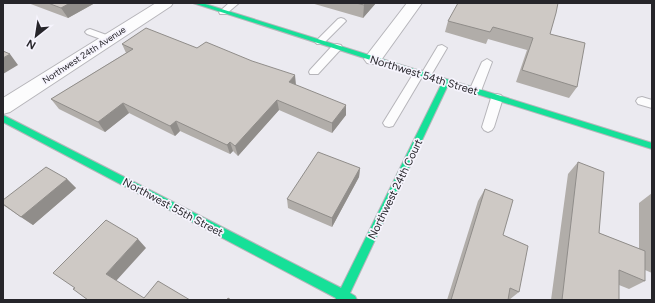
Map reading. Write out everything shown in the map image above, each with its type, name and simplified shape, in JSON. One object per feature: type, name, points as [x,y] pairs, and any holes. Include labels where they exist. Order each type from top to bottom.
[{"type":"street","name":"Northwest 24th Avenue","points":[[3,107],[166,3]]},
{"type":"street","name":"Northwest 54th Street","points":[[196,3],[652,146]]},
{"type":"street","points":[[373,59],[415,3]]},
{"type":"street","name":"Northwest 24th Court","points":[[345,299],[446,82]]},
{"type":"street","name":"Northwest 55th Street","points":[[3,118],[345,299]]},
{"type":"lane","points":[[223,12],[235,3]]},
{"type":"lane","points":[[320,42],[341,21]]},
{"type":"lane","points":[[90,32],[109,40]]},
{"type":"lane","points":[[314,72],[337,47]]},
{"type":"lane","points":[[389,123],[422,74],[442,48]]},
{"type":"lane","points":[[474,90],[487,62]]},
{"type":"lane","points":[[488,127],[497,98]]},
{"type":"building","points":[[48,3],[70,3],[61,8]]},
{"type":"building","points":[[458,3],[558,3],[550,34],[585,43],[577,87],[522,70],[533,38],[493,27],[490,32],[448,21]]},
{"type":"building","points":[[146,28],[197,48],[206,42],[252,61],[295,75],[289,82],[346,105],[332,123],[277,100],[235,146],[230,142],[227,145],[176,121],[170,126],[123,103],[98,122],[51,99],[133,49],[122,44]]},
{"type":"building","points":[[3,51],[10,54],[3,58]]},
{"type":"building","points":[[318,152],[360,168],[332,218],[287,199]]},
{"type":"building","points":[[578,162],[604,172],[599,233],[645,251],[645,281],[619,270],[619,300],[562,300]]},
{"type":"building","points":[[46,167],[67,179],[21,217],[3,204],[3,200]]},
{"type":"building","points":[[485,189],[513,200],[503,235],[528,246],[519,292],[510,288],[508,300],[451,300]]},
{"type":"building","points":[[106,220],[138,239],[106,274],[144,298],[158,281],[190,300],[88,300],[73,289],[75,288],[53,273]]},
{"type":"traffic: fast","points":[[196,3],[652,146]]},
{"type":"traffic: fast","points":[[341,300],[446,82]]},
{"type":"traffic: fast","points":[[3,118],[351,300]]}]
